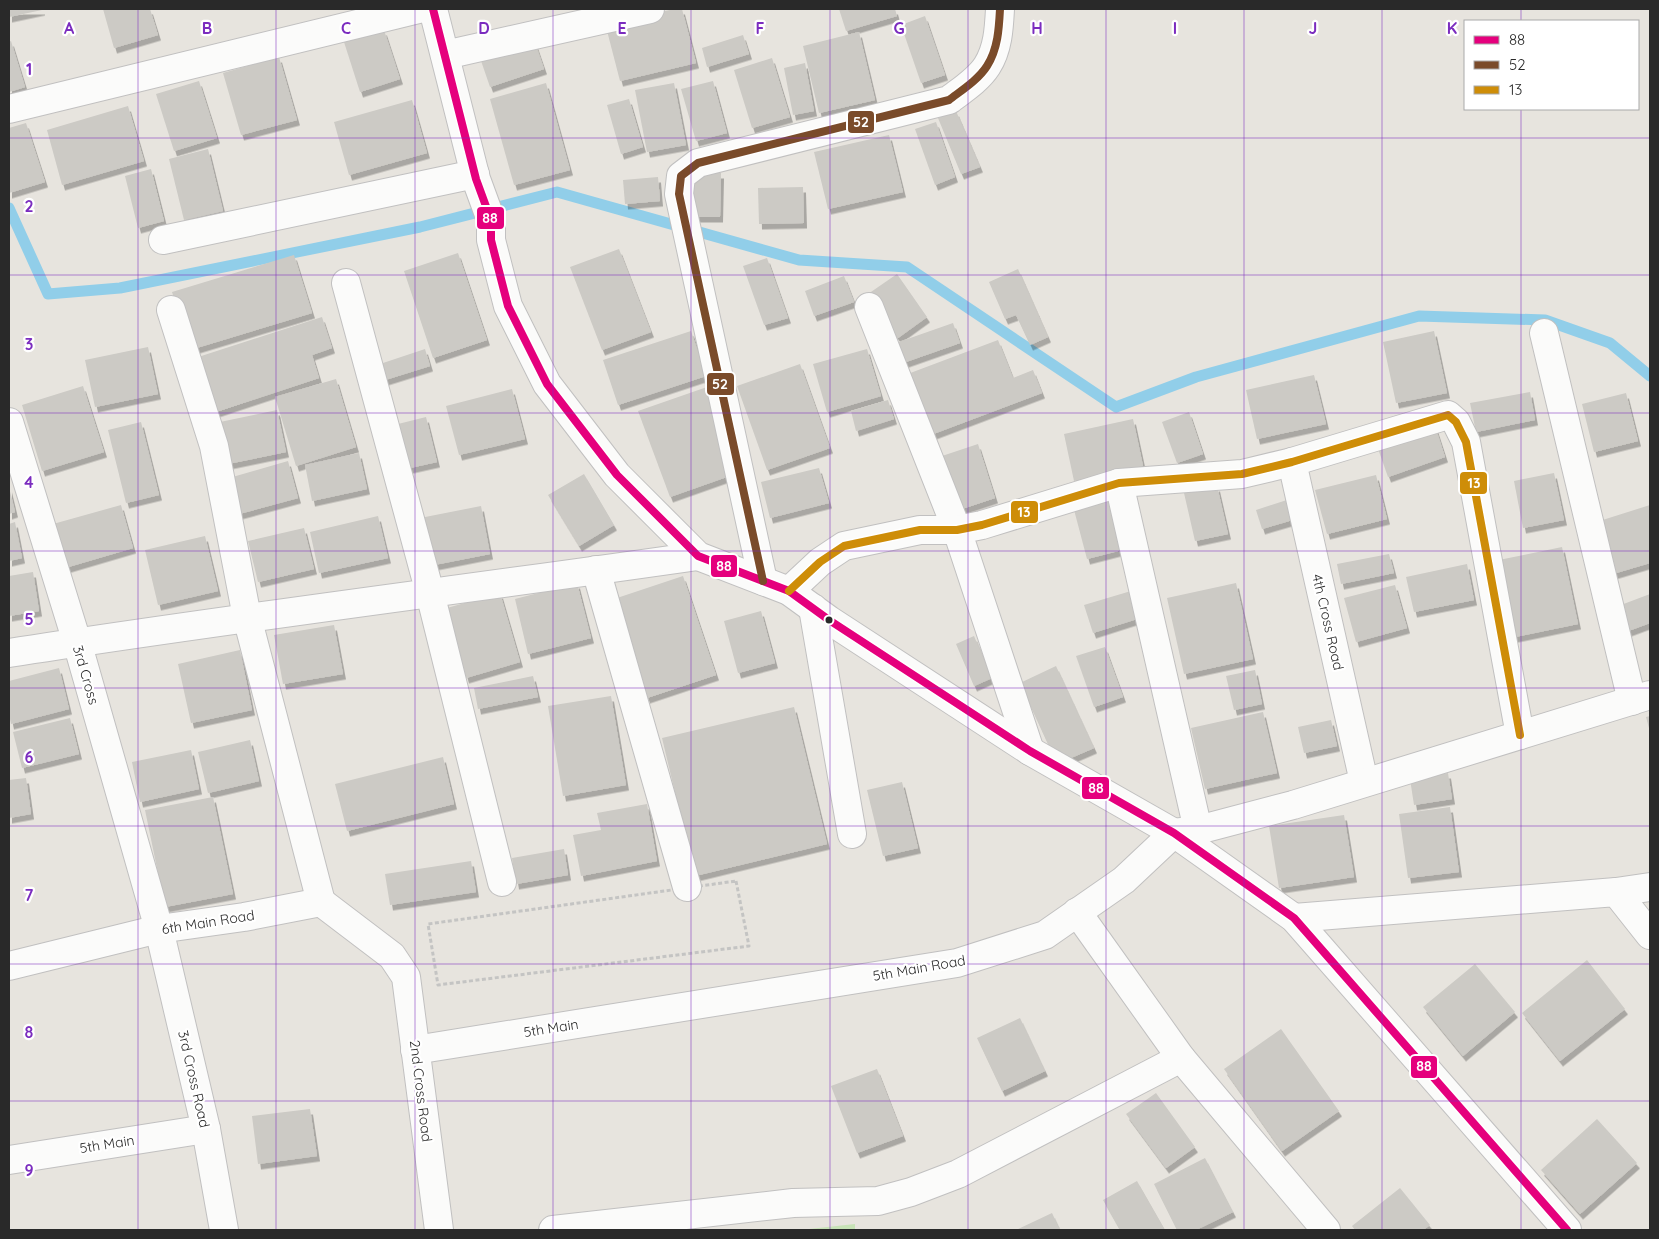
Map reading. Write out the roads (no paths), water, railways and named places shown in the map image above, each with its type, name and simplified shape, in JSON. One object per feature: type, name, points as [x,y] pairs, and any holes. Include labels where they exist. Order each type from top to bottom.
[{"type":"street","points":[[9,109],[419,9]]},
{"type":"street","points":[[433,9],[475,177],[491,220],[492,240],[508,306],[547,384],[617,476],[698,556],[789,591],[1030,751],[1186,831],[1294,918],[1567,1230]]},
{"type":"street","points":[[445,55],[650,9]]},
{"type":"street","points":[[763,581],[679,194],[681,176],[698,163],[949,100],[970,85],[987,66],[998,37],[1000,9]]},
{"type":"street","points":[[163,240],[475,177]]},
{"type":"street","points":[[346,284],[430,594],[502,882]]},
{"type":"street","points":[[869,307],[957,530],[1030,751]]},
{"type":"street","points":[[171,310],[214,446],[247,617],[321,902]]},
{"type":"street","points":[[1186,831],[1293,806],[1364,782],[1641,698],[1544,333]]},
{"type":"street","points":[[789,591],[820,562],[844,546],[920,530],[957,530],[982,525],[1119,483],[1242,474],[1292,462],[1448,415],[1456,422],[1466,442],[1520,735]]},
{"type":"street","name":"3rd Cross","points":[[9,422],[77,642],[159,929]]},
{"type":"street","name":"4th Cross Road","points":[[1292,462],[1364,782]]},
{"type":"street","points":[[1119,483],[1186,831]]},
{"type":"street","points":[[9,652],[247,617],[430,594],[698,556]]},
{"type":"street","points":[[596,570],[687,888]]},
{"type":"street","points":[[813,608],[852,834]]},
{"type":"street","name":"5th Main Road","points":[[686,1007],[957,963],[1045,935],[1124,880],[1186,831]]},
{"type":"street","points":[[1294,918],[1616,892],[1650,887]]},
{"type":"street","points":[[1616,892],[1650,935]]},
{"type":"street","name":"6th Main Road","points":[[9,966],[159,929],[244,917],[321,902]]},
{"type":"street","name":"2nd Cross Road","points":[[321,902],[392,956],[406,977],[439,1230]]},
{"type":"street","points":[[1078,912],[1181,1058],[1326,1230]]},
{"type":"street","name":"3rd Cross Road","points":[[159,929],[206,1129],[224,1230]]},
{"type":"street","name":"5th Main","points":[[415,1050],[686,1007]]},
{"type":"street","points":[[553,1230],[681,1223],[793,1203],[878,1201],[911,1192],[958,1174],[1181,1058]]},
{"type":"street","name":"5th Main","points":[[9,1160],[206,1129]]},
{"type":"waterway","points":[[9,208],[48,294],[120,288],[420,227],[557,192],[799,260],[907,267],[1116,407],[1196,377],[1419,316],[1545,320],[1610,343],[1650,376]]}]
